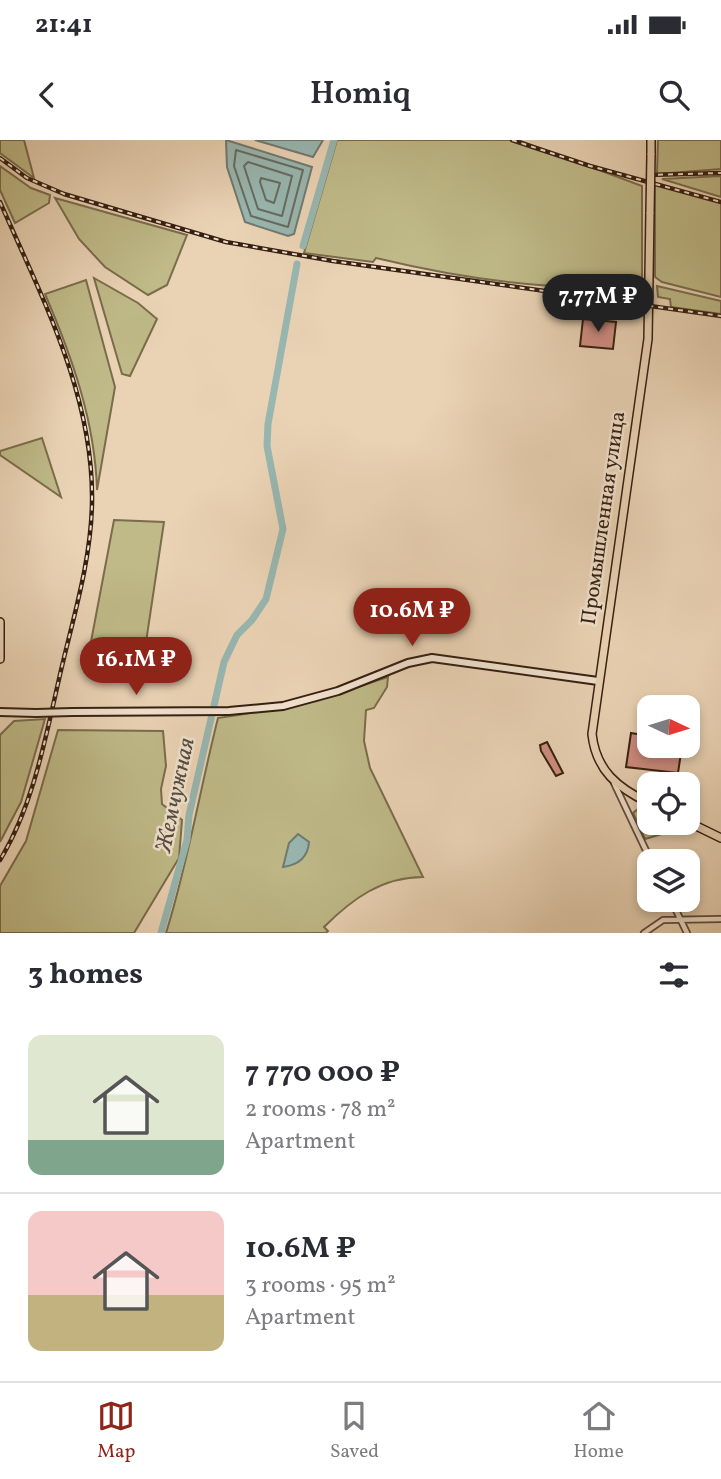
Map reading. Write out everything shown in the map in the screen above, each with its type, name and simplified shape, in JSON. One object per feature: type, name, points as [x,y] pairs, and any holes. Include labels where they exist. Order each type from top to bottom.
[{"type":"main road","name":"Промышленная улица","points":[[637,796],[614,782],[602,768],[593,746],[593,724],[648,339],[651,140]]},
{"type":"main road","points":[[0,622],[0,659]]},
{"type":"main road","points":[[0,712],[265,709],[300,703],[408,663],[432,658],[598,681]]},
{"type":"main road","points":[[700,828],[721,838]]},
{"type":"street","points":[[614,782],[645,849]]},
{"type":"street","points":[[677,912],[687,933]]},
{"type":"street","points":[[644,933],[663,920],[721,919]]},
{"type":"shaded area","points":[[0,140],[24,140],[34,178],[0,153]]},
{"type":"shaded area","points":[[337,140],[518,140],[642,186],[642,284],[597,288],[506,282],[376,258],[373,262],[304,253]]},
{"type":"shaded area","points":[[658,140],[721,140],[721,169],[657,174]]},
{"type":"shaded area","points":[[0,166],[31,188],[50,195],[49,203],[15,223],[0,190]]},
{"type":"shaded area","points":[[721,176],[721,197],[662,179]]},
{"type":"shaded area","points":[[655,183],[721,202],[721,297],[662,282],[655,277]]},
{"type":"shaded area","points":[[55,198],[187,235],[167,285],[148,295],[105,267],[79,239]]},
{"type":"shaded area","points":[[94,278],[138,303],[157,319],[130,376],[122,374]]},
{"type":"shaded area","points":[[86,280],[115,387],[97,490],[87,414],[45,294]]},
{"type":"shaded area","points":[[657,286],[721,301],[721,314],[671,307],[670,299],[658,297]]},
{"type":"shaded area","points":[[42,438],[61,497],[0,455],[0,451]]},
{"type":"shaded area","points":[[114,520],[164,522],[142,669],[86,668]]},
{"type":"shaded area","points":[[388,677],[387,687],[374,708],[366,710],[364,741],[370,768],[423,877],[381,885],[346,907],[324,927],[328,931],[326,933],[166,933],[181,880],[218,718],[304,702]]},
{"type":"shaded area","points":[[45,719],[21,802],[0,842],[0,735],[14,721]]},
{"type":"shaded area","points":[[58,730],[163,731],[166,766],[161,789],[162,804],[182,820],[179,858],[134,933],[0,933],[0,886],[26,841]]},
{"type":"water","points":[[226,140],[312,167],[294,234],[288,236],[245,222],[227,167]]},
{"type":"water","points":[[255,140],[323,140],[313,157]]},
{"type":"water","points":[[298,834],[309,842],[307,852],[298,862],[283,867],[289,843]]},
{"type":"building","points":[[583,319],[616,322],[613,349],[580,346]]},
{"type":"building","points":[[631,733],[637,734],[637,758],[680,758],[678,772],[626,767]]},
{"type":"building","points":[[547,742],[563,773],[556,776],[541,751],[540,745]]},
{"type":"waterway","name":"Жемчужная","points":[[303,246],[334,140]]},
{"type":"waterway","name":"Жемчужная","points":[[161,933],[187,840],[189,815],[224,662],[237,635],[252,620],[266,599],[283,529],[267,446],[268,424],[297,264]]},
{"type":"railway","points":[[512,140],[590,166],[721,202]]},
{"type":"railway","points":[[0,158],[27,178],[64,194],[226,242],[333,261],[721,316]]},
{"type":"railway","points":[[648,175],[721,173]]},
{"type":"railway","points":[[0,202],[48,311],[75,386],[90,463],[92,503],[85,570],[43,749],[21,818],[0,860]]}]
